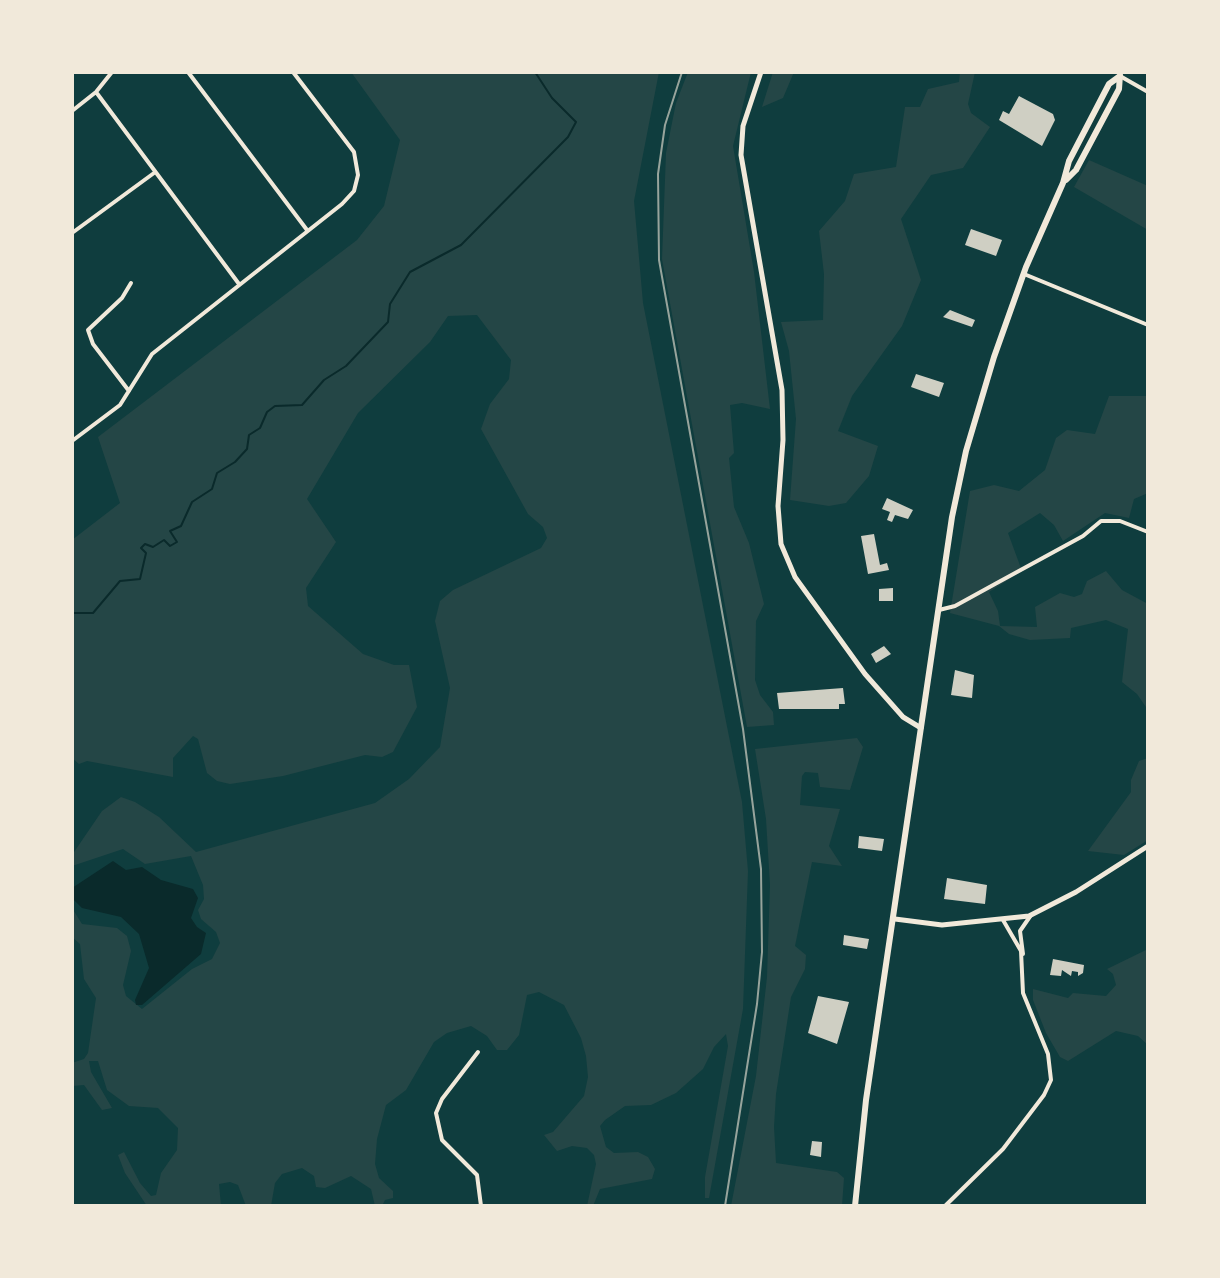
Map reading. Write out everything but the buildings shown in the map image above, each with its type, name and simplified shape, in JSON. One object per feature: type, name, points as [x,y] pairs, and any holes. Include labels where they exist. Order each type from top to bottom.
[{"type":"main road","points":[[855,1206],[859,1147],[939,610],[966,451],[1024,274],[1063,183],[1081,160],[1119,89],[1121,74]]},
{"type":"street","points":[[72,111],[96,92],[112,72]]},
{"type":"street","points":[[188,72],[307,231]]},
{"type":"street","points":[[72,441],[110,414],[152,354],[354,191],[357,162],[354,152],[293,72]]},
{"type":"street","points":[[761,72],[743,126],[741,155],[782,390],[778,506],[781,544],[795,577],[865,674],[903,717],[921,728]]},
{"type":"street","points":[[1121,74],[1148,92]]},
{"type":"street","points":[[96,92],[239,284]]},
{"type":"street","points":[[72,233],[155,172]]},
{"type":"street","points":[[1024,274],[1148,325]]},
{"type":"street","points":[[129,391],[93,344],[88,330],[122,298],[131,283]]},
{"type":"street","points":[[939,610],[955,606],[1083,536],[1101,521],[1120,521],[1148,532]]},
{"type":"street","points":[[895,919],[942,925],[1031,915],[1076,892],[1148,846]]},
{"type":"street","points":[[945,1206],[1000,1153],[1034,1109],[1051,1080],[1048,1054],[1023,993],[1020,931],[1031,915]]},
{"type":"street","points":[[1003,920],[1018,943],[1023,960]]},
{"type":"street","points":[[478,1052],[442,1099],[436,1113],[442,1140],[477,1175],[481,1206]]},
{"type":"shaded area","points":[[351,72],[659,72],[634,201],[643,303],[742,802],[748,871],[743,1009],[709,1198],[705,1198],[705,1177],[728,1046],[726,1034],[714,1047],[703,1069],[676,1093],[651,1105],[625,1106],[600,1126],[606,1147],[614,1153],[638,1152],[648,1157],[655,1169],[652,1179],[600,1189],[593,1206],[587,1206],[596,1164],[594,1155],[587,1148],[572,1146],[557,1151],[544,1135],[553,1132],[584,1096],[588,1077],[586,1056],[581,1038],[564,1005],[539,992],[527,995],[519,1035],[507,1050],[497,1050],[487,1036],[471,1026],[447,1033],[434,1042],[406,1090],[386,1105],[377,1139],[375,1164],[379,1178],[393,1191],[393,1198],[385,1200],[382,1206],[375,1206],[371,1189],[351,1176],[325,1188],[316,1187],[314,1176],[302,1168],[282,1174],[275,1183],[271,1206],[246,1206],[238,1185],[230,1182],[219,1184],[221,1206],[147,1206],[125,1173],[118,1155],[124,1152],[140,1183],[151,1196],[156,1195],[161,1173],[177,1150],[178,1128],[158,1108],[129,1106],[107,1090],[98,1061],[89,1061],[91,1072],[112,1108],[102,1110],[84,1085],[72,1086],[72,1063],[84,1059],[88,1053],[96,998],[84,979],[80,944],[72,937],[72,908],[82,924],[117,928],[127,936],[131,951],[123,985],[126,996],[142,1009],[192,969],[212,959],[220,943],[216,932],[201,919],[198,910],[204,899],[203,885],[191,856],[145,864],[123,849],[72,866],[72,855],[102,811],[121,797],[135,802],[159,817],[196,852],[375,803],[409,779],[440,747],[450,688],[435,621],[440,601],[453,590],[541,548],[547,538],[543,527],[528,514],[481,429],[490,404],[509,379],[511,360],[477,315],[448,316],[430,342],[358,413],[307,499],[336,542],[306,588],[308,606],[363,654],[394,665],[409,665],[417,707],[393,752],[382,757],[365,755],[283,776],[230,784],[217,781],[207,773],[198,739],[193,736],[173,758],[173,777],[87,761],[79,764],[72,758],[72,540],[120,503],[98,437],[357,240],[384,206],[400,140]]},
{"type":"shaded area","points":[[688,72],[751,72],[733,146],[754,272],[770,409],[742,403],[730,405],[734,453],[729,458],[734,507],[749,543],[764,604],[756,621],[755,680],[760,695],[773,712],[774,725],[747,727],[662,259],[666,153],[676,103]]},
{"type":"shaded area","points":[[773,72],[794,72],[783,98],[762,107]]},
{"type":"shaded area","points":[[960,72],[975,72],[968,104],[971,113],[990,127],[963,168],[931,175],[901,219],[921,280],[902,326],[852,396],[838,431],[878,446],[869,476],[846,503],[829,506],[790,500],[796,419],[789,351],[781,322],[823,320],[824,274],[819,231],[845,201],[854,174],[896,167],[905,107],[920,107],[928,89],[959,82]]},
{"type":"shaded area","points":[[1089,160],[1148,186],[1148,230],[1074,187]]},
{"type":"shaded area","points":[[1109,396],[1148,396],[1148,493],[1134,499],[1129,518],[1105,513],[1063,541],[1054,525],[1040,513],[1008,533],[1022,571],[989,592],[998,611],[1000,626],[1037,627],[1035,607],[1060,593],[1074,597],[1082,594],[1087,581],[1106,571],[1122,590],[1148,604],[1148,710],[1137,694],[1122,682],[1128,629],[1106,620],[1071,628],[1070,638],[1030,640],[1009,634],[999,626],[950,613],[970,491],[994,485],[1019,491],[1045,470],[1056,438],[1067,430],[1095,434]]},
{"type":"shaded area","points":[[857,738],[863,747],[850,790],[820,787],[818,773],[805,772],[802,776],[800,805],[840,809],[829,846],[842,866],[812,862],[795,946],[806,955],[805,969],[791,997],[774,1127],[776,1163],[837,1172],[844,1178],[842,1206],[731,1206],[756,1076],[767,977],[770,885],[766,819],[755,749]]},
{"type":"shaded area","points":[[1148,758],[1148,840],[1124,855],[1088,851],[1131,792],[1131,780],[1139,761]]},
{"type":"shaded area","points":[[113,861],[126,870],[142,867],[161,880],[193,889],[198,898],[191,918],[206,933],[201,954],[142,1005],[136,1005],[135,1000],[149,968],[139,934],[121,917],[82,908],[72,898],[72,888]]},
{"type":"shaded area","points":[[1148,949],[1148,1045],[1138,1036],[1116,1031],[1068,1061],[1060,1057],[1046,1033],[1033,1000],[1033,989],[1068,998],[1073,993],[1106,996],[1116,985],[1113,974],[1107,969]]},
{"type":"waterway","points":[[72,613],[93,613],[120,581],[140,579],[146,553],[141,548],[145,544],[153,547],[164,540],[170,546],[177,542],[170,531],[181,526],[192,502],[212,489],[217,473],[235,462],[247,449],[249,435],[260,428],[267,412],[275,406],[302,405],[324,380],[346,366],[388,322],[390,304],[410,272],[461,245],[568,137],[576,122],[552,98],[535,72]]},
{"type":"railway","points":[[682,72],[665,125],[658,174],[659,260],[743,729],[761,869],[762,952],[757,1004],[725,1206]]}]
